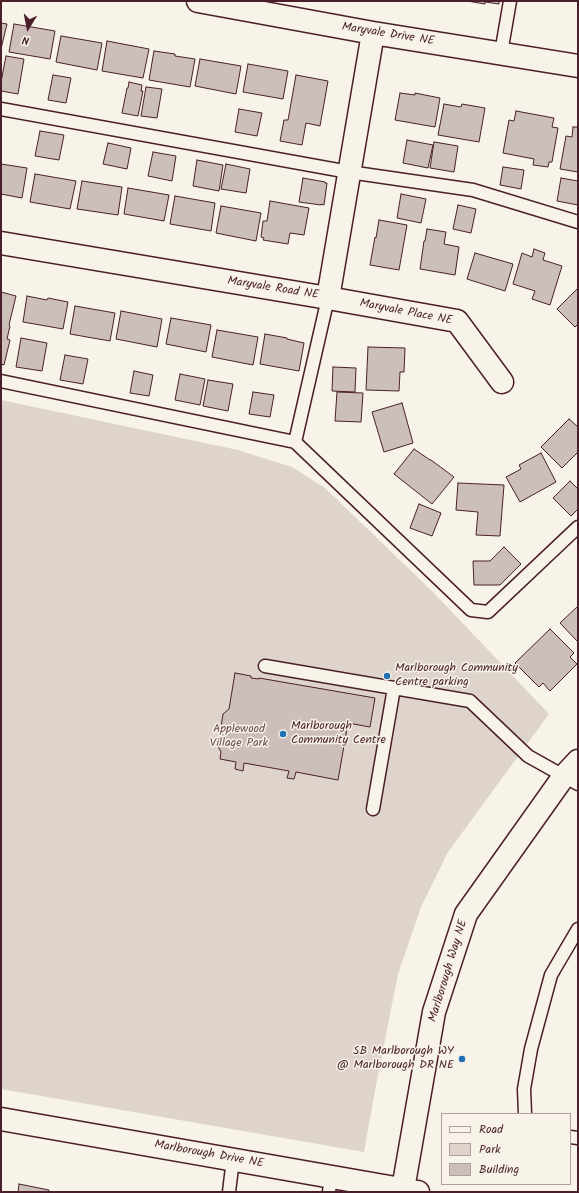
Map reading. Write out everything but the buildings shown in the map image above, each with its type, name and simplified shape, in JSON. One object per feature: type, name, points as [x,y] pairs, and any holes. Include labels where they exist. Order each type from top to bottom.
[{"type":"street","name":"Maryvale Drive NE","points":[[198,1],[373,33],[578,66]]},
{"type":"street","name":"Maryvale Road NE","points":[[1,243],[328,298],[373,33]]},
{"type":"street","name":"Maryvale Place NE","points":[[328,298],[456,321],[502,382]]},
{"type":"street","name":"Marlborough Way NE","points":[[408,1191],[434,1012],[466,914],[573,774]]},
{"type":"street","name":"Marlborough Drive NE","points":[[1,1120],[233,1160],[330,1184],[408,1191]]},
{"type":"lane","points":[[501,53],[510,1]]},
{"type":"lane","points":[[1,109],[349,172],[473,190],[578,222]]},
{"type":"lane","points":[[296,442],[328,298]]},
{"type":"lane","points":[[1,381],[296,442],[471,610],[488,612],[578,527]]},
{"type":"lane","points":[[265,666],[470,701],[528,756],[573,774]]},
{"type":"lane","points":[[373,809],[394,688]]},
{"type":"lane","points":[[525,1113],[524,1089],[531,1049],[551,975],[578,929]]},
{"type":"lane","points":[[229,1192],[233,1160]]},
{"type":"green space","name":"Applewood Village Park","points":[[1,400],[238,450],[292,467],[325,488],[433,592],[549,714],[448,852],[421,907],[398,974],[364,1152],[1,1089]]},
{"type":"place","name":"Marlborough Community Centre parking","points":[[387,676]]},
{"type":"place","name":"Marlborough Community Centre","points":[[283,734]]},
{"type":"place","name":"SB Marlborough WY @ Marlborough DR NE","points":[[462,1059]]}]
